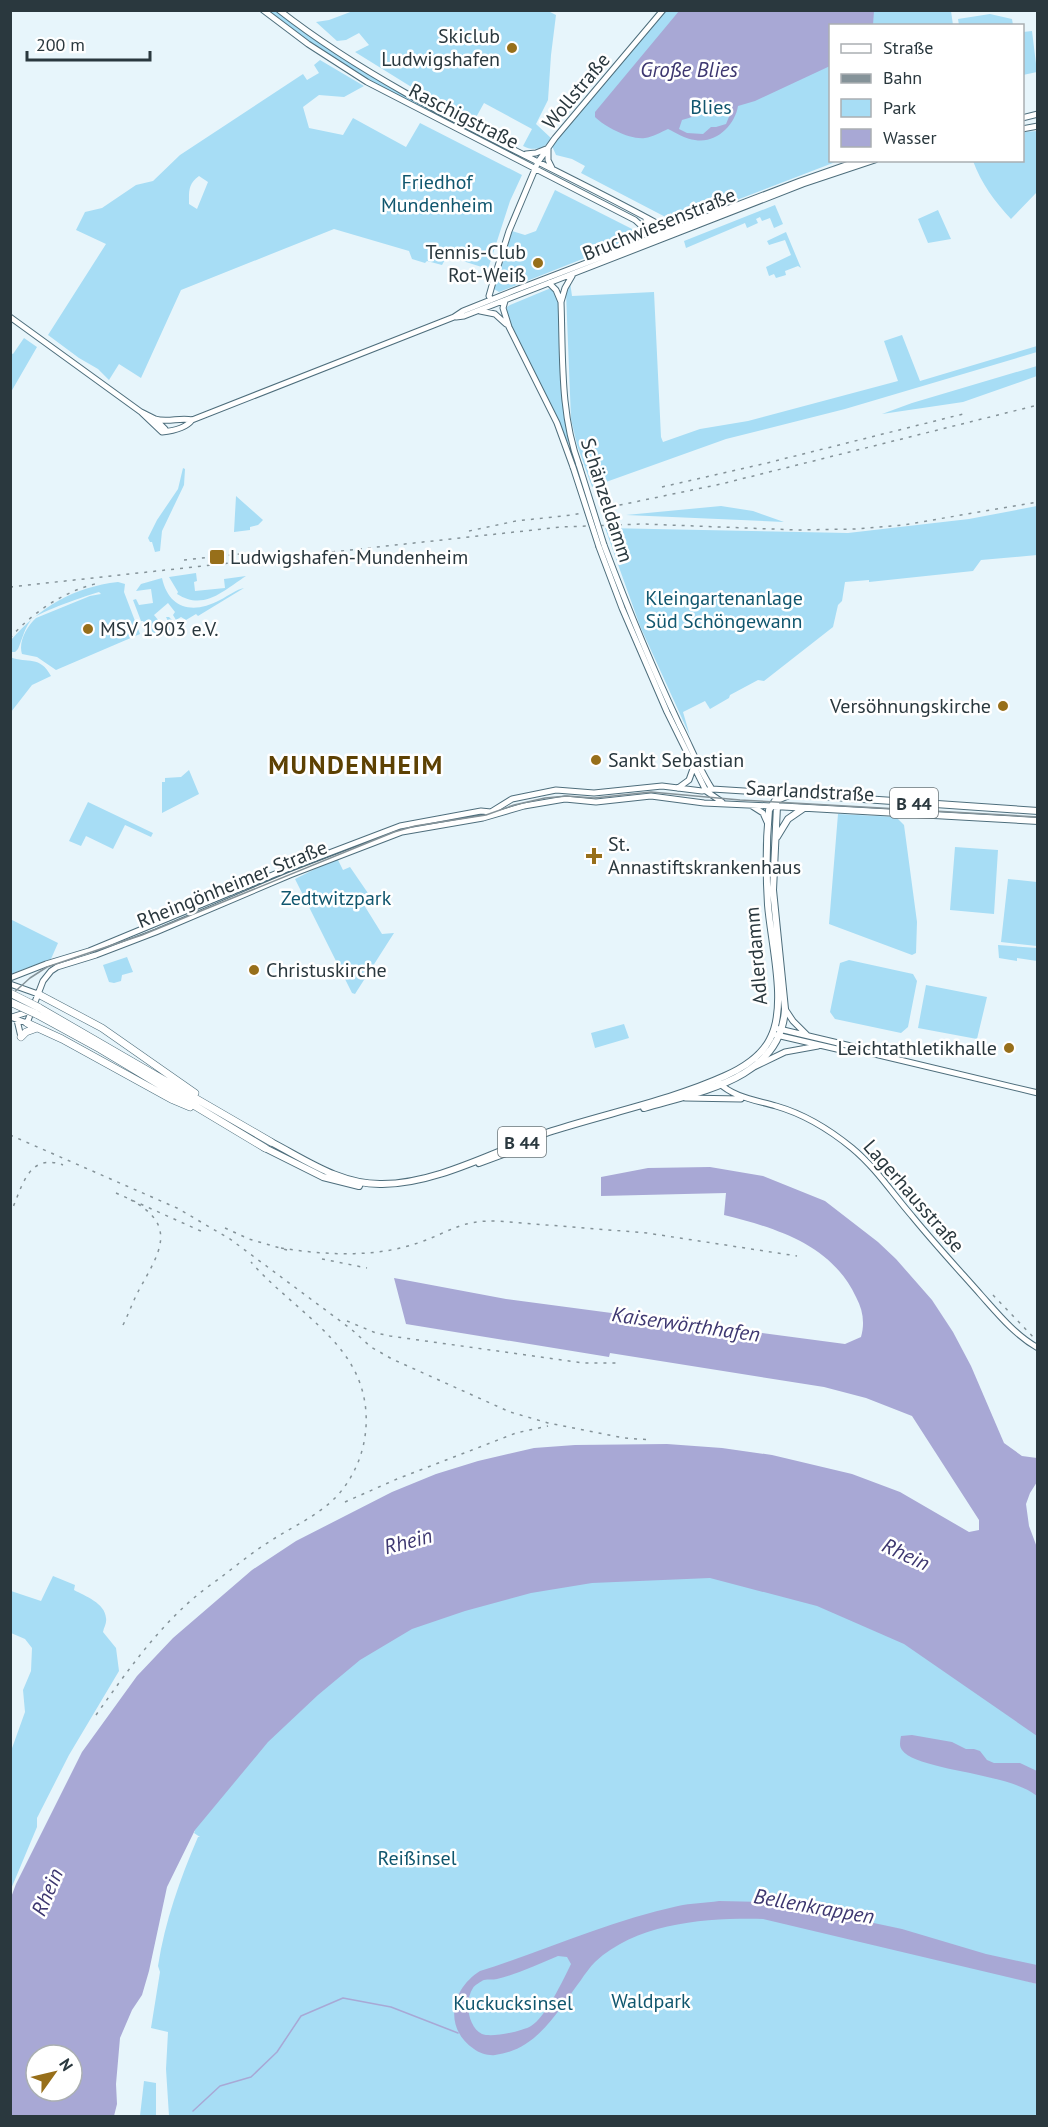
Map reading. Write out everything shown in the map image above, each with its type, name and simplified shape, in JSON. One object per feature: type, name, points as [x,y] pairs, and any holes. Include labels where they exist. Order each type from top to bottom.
[{"type":"highway","name":"B 44","points":[[10,993],[35,1011],[204,1111],[268,1145]]},
{"type":"highway","points":[[38,994],[102,1028],[224,1114]]},
{"type":"highway","name":"B 44","points":[[10,1002],[35,1011],[224,1114],[268,1145]]},
{"type":"highway","points":[[27,1023],[171,1099],[204,1111]]},
{"type":"highway","points":[[21,1037],[26,1032],[38,1028]]},
{"type":"main road","points":[[774,804],[791,794]]},
{"type":"main road","name":"Saarlandstraße","points":[[791,794],[1038,811]]},
{"type":"main road","name":"Saarlandstraße","points":[[774,804],[805,808],[1038,822]]},
{"type":"main road","name":"Adlerdamm","points":[[718,1084],[754,1059],[777,1032],[778,998],[766,874],[768,824],[774,804]]},
{"type":"main road","name":"Adlerdamm","points":[[774,804],[773,890],[785,1009]]},
{"type":"main road","points":[[775,840],[788,819],[805,808]]},
{"type":"main road","name":"B 44","points":[[268,1145],[295,1164],[339,1182],[381,1189],[400,1188],[431,1181],[554,1135],[680,1098],[754,1067],[769,1053],[785,1009]]},
{"type":"main road","name":"B 44","points":[[268,1145],[339,1177],[366,1184],[399,1184],[430,1178],[552,1132],[718,1084]]},
{"type":"street","name":"Raschigstraße","points":[[262,10],[308,44],[362,79],[635,220],[653,239]]},
{"type":"street","name":"Raschigstraße","points":[[279,10],[326,45],[367,71],[555,171],[660,225],[674,229]]},
{"type":"street","name":"Wollstraße","points":[[491,300],[489,296],[502,250],[538,162],[663,10]]},
{"type":"street","points":[[362,79],[367,71]]},
{"type":"street","points":[[481,142],[486,134]]},
{"type":"street","points":[[521,153],[536,153],[549,147],[548,160],[555,171]]},
{"type":"street","name":"Bruchwiesenstraße","points":[[454,317],[464,316],[550,284],[674,229],[854,162]]},
{"type":"street","name":"Bruchwiesenstraße","points":[[164,431],[189,424],[192,420],[543,280],[802,184],[869,162]]},
{"type":"street","points":[[644,216],[653,239]]},
{"type":"street","name":"Schänzeldamm","points":[[561,302],[566,286],[573,275]]},
{"type":"street","name":"Schänzeldamm","points":[[543,280],[556,290],[561,302],[566,408],[576,466]]},
{"type":"street","points":[[505,301],[518,290]]},
{"type":"street","name":"Schänzeldamm","points":[[505,301],[503,309],[509,327],[576,466],[622,608],[648,670],[694,766],[709,791],[721,802]]},
{"type":"street","points":[[478,311],[495,314],[509,327]]},
{"type":"street","points":[[10,317],[141,412],[154,419],[168,421],[187,418],[192,420]]},
{"type":"street","points":[[141,412],[164,431]]},
{"type":"street","points":[[154,419],[164,431]]},
{"type":"street","points":[[164,431],[181,420]]},
{"type":"street","name":"Schänzeldamm","points":[[602,546],[653,668],[709,791]]},
{"type":"street","points":[[678,788],[689,780],[694,766]]},
{"type":"street","name":"Saarlandstraße","points":[[481,811],[491,812],[512,799],[556,790],[588,793],[650,787],[791,794]]},
{"type":"street","points":[[697,800],[709,791]]},
{"type":"street","points":[[767,793],[774,804]]},
{"type":"street","name":"Saarlandstraße","points":[[483,818],[524,806],[565,799],[596,802],[651,796],[750,805],[774,804]]},
{"type":"street","points":[[750,805],[763,813],[768,824]]},
{"type":"street","name":"Rheingönheimer Straße","points":[[10,978],[88,951],[287,869],[400,826],[481,811]]},
{"type":"street","name":"Rheingönheimer Straße","points":[[27,1023],[35,1011],[38,994],[46,975],[57,967],[156,932],[290,875],[402,832],[483,818]]},
{"type":"street","points":[[10,984],[38,994]]},
{"type":"street","points":[[785,1009],[797,1026],[808,1036]]},
{"type":"street","points":[[10,1017],[35,1011]]},
{"type":"street","points":[[10,1017],[27,1023]]},
{"type":"street","points":[[17,1020],[21,1037]]},
{"type":"street","points":[[777,1032],[808,1036],[1038,1093]]},
{"type":"street","points":[[777,1032],[854,1053],[858,1050]]},
{"type":"street","points":[[754,1067],[793,1050],[823,1045]]},
{"type":"street","points":[[718,1084],[726,1095],[733,1098]]},
{"type":"street","name":"Lagerhausstraße","points":[[718,1084],[750,1100],[798,1114],[826,1129],[850,1146],[874,1168],[912,1216],[1009,1326],[1038,1348]]},
{"type":"street","points":[[680,1098],[750,1100]]},
{"type":"green space","points":[[263,11],[279,11],[367,71],[486,134],[481,142],[362,79]]},
{"type":"green space","points":[[353,11],[548,11],[556,15],[548,100],[536,124],[552,139],[539,148],[531,149],[523,146],[532,129],[484,103],[474,121],[434,101],[355,52],[369,45],[359,33],[346,40],[337,41],[316,22]]},
{"type":"green space","name":"Blies","points":[[666,11],[951,11],[953,24],[829,24],[829,162],[835,162],[677,223],[581,173],[585,166],[572,159],[556,155],[552,146]]},
{"type":"green space","points":[[990,14],[1012,19],[1013,24],[959,24],[958,19]]},
{"type":"green space","points":[[1032,31],[1037,72],[1024,75],[1024,32]]},
{"type":"green space","name":"Friedhof Mundenheim","points":[[320,60],[364,86],[344,97],[319,95],[303,107],[309,128],[343,135],[353,118],[406,147],[420,123],[522,175],[510,201],[488,269],[447,256],[442,265],[427,261],[425,263],[412,259],[409,251],[334,229],[181,290],[141,378],[119,364],[109,380],[98,369],[48,335],[106,244],[76,230],[85,212],[102,208],[136,185],[153,181],[180,155],[303,74],[307,80],[319,73],[314,65]],"holes":[[[199,176],[208,182],[197,209],[189,204],[191,185]]]},
{"type":"green space","points":[[1037,131],[1037,192],[1011,219],[989,192],[973,162],[1024,162],[1024,132]]},
{"type":"green space","name":"Tennis-Club Rot-Weiß","points":[[555,190],[638,232],[638,237],[499,292],[494,289],[512,231],[525,235],[536,231]]},
{"type":"green space","points":[[775,205],[783,224],[774,228],[770,218],[762,221],[760,217],[756,219],[758,223],[747,228],[745,223],[686,248],[684,241]]},
{"type":"green space","points":[[938,210],[951,239],[928,243],[918,219]]},
{"type":"green space","points":[[786,232],[801,268],[798,266],[785,271],[786,275],[776,278],[774,274],[769,276],[766,267],[791,255],[785,240],[769,245],[767,241]]},
{"type":"green space","points":[[570,282],[572,296],[654,292],[663,442],[700,429],[748,421],[898,381],[884,341],[902,335],[920,381],[1037,346],[1037,352],[845,409],[726,439],[592,487],[577,445],[571,419],[566,293]]},
{"type":"green space","points":[[551,288],[559,300],[563,405],[569,445],[507,316],[507,307],[510,305]]},
{"type":"green space","points":[[24,338],[37,347],[11,392],[11,353],[13,354]]},
{"type":"green space","points":[[1037,366],[1037,376],[963,402],[882,414],[912,403]]},
{"type":"green space","points":[[183,468],[185,469],[184,485],[162,531],[160,551],[155,552],[148,538],[178,489]]},
{"type":"green space","points":[[236,496],[263,520],[258,525],[250,527],[250,530],[234,532]]},
{"type":"green space","points":[[721,506],[753,511],[784,522],[626,515]]},
{"type":"green space","name":"Kleingartenanlage Süd Schöngewann","points":[[1037,506],[1037,555],[981,560],[973,571],[869,582],[869,580],[845,582],[842,601],[838,605],[833,627],[764,681],[758,680],[710,709],[705,701],[683,712],[690,736],[640,626],[605,528],[848,533],[969,519]]},
{"type":"green space","points":[[196,573],[195,591],[225,588],[224,579],[246,576],[221,593],[205,600],[187,599],[177,594],[169,577]]},
{"type":"green space","points":[[162,578],[170,597],[177,603],[192,608],[210,604],[244,588],[198,616],[196,614],[186,620],[181,617],[176,620],[173,615],[175,612],[168,603],[154,615],[159,621],[155,623],[158,628],[169,623],[166,617],[169,617],[174,622],[173,628],[158,638],[141,621],[133,600],[136,599],[139,605],[153,603],[151,589],[136,591],[141,584]]},
{"type":"green space","name":"MSV 1903 e.V.","points":[[118,582],[125,584],[124,592],[140,634],[56,670],[37,657],[22,654],[22,639],[29,625],[36,618],[90,596],[101,594],[99,592],[75,600],[33,618],[72,594]]},
{"type":"green space","points":[[31,620],[18,649],[11,652],[11,640]]},
{"type":"green space","points":[[10,657],[38,663],[47,669],[51,676],[32,685],[11,712]]},
{"type":"green space","points":[[189,770],[199,794],[162,813],[162,782],[165,782],[165,778],[181,777]]},
{"type":"green space","points":[[88,802],[153,833],[151,837],[125,825],[113,849],[86,836],[81,846],[69,841]]},
{"type":"green space","points":[[838,814],[896,817],[904,825],[917,922],[916,953],[912,955],[829,924]]},
{"type":"green space","points":[[955,847],[998,850],[994,914],[950,910]]},
{"type":"green space","name":"Zedtwitzpark","points":[[337,858],[343,870],[350,867],[372,899],[364,905],[382,934],[394,933],[355,994],[352,993],[295,879]]},
{"type":"green space","points":[[1008,879],[1037,882],[1037,946],[1001,942]]},
{"type":"green space","points":[[10,919],[58,943],[51,959],[11,974]]},
{"type":"green space","points":[[998,945],[1037,948],[1037,961],[999,958]]},
{"type":"green space","points":[[127,957],[133,972],[122,975],[121,981],[109,982],[103,965]]},
{"type":"green space","points":[[849,960],[913,974],[917,981],[908,1027],[901,1033],[835,1019],[830,1012],[840,963]]},
{"type":"green space","points":[[926,985],[987,997],[977,1039],[918,1028]]},
{"type":"green space","points":[[624,1024],[629,1038],[595,1048],[591,1033]]},
{"type":"green space","name":"Reißinsel","points":[[665,1563],[838,1598],[1037,1720],[1037,1982],[1013,1977],[1037,1984],[1037,2116],[169,2116],[166,2069],[168,2032],[151,2028],[160,1972],[158,1966],[169,1916],[179,1884],[198,1837],[200,1837],[194,1833],[195,1831],[181,1823],[243,1738],[439,1605]]},
{"type":"green space","points":[[53,1576],[75,1585],[74,1590],[102,1608],[106,1620],[103,1632],[116,1648],[119,1671],[69,1755],[37,1818],[37,1827],[11,1889],[11,1751],[25,1712],[23,1690],[31,1671],[32,1648],[25,1639],[11,1633],[11,1591],[41,1601]]},
{"type":"green space","points":[[144,2081],[156,2083],[156,2116],[140,2116]]},
{"type":"water","name":"Große Blies","points":[[679,11],[874,11],[873,24],[829,24],[829,66],[755,101],[738,106],[729,126],[710,139],[692,139],[668,129],[654,136],[632,137],[605,125],[595,117],[595,112]],"holes":[[[728,108],[731,112],[726,124],[711,127],[703,134],[687,133],[679,129],[682,120]]]},
{"type":"water","points":[[710,1167],[763,1176],[825,1201],[878,1242],[932,1300],[953,1332],[971,1366],[1004,1443],[1022,1456],[1037,1458],[1037,1482],[1026,1504],[1029,1526],[1038,1550],[1037,1736],[904,1644],[817,1606],[710,1578],[592,1583],[531,1593],[465,1611],[412,1629],[360,1660],[318,1695],[268,1742],[195,1830],[167,1887],[142,1995],[132,2010],[120,2038],[116,2084],[117,2104],[114,2116],[11,2116],[10,1900],[16,1884],[82,1752],[137,1676],[173,1638],[252,1570],[296,1541],[392,1492],[436,1474],[534,1448],[575,1445],[667,1444],[772,1455],[852,1474],[900,1492],[969,1532],[979,1530],[979,1520],[912,1416],[866,1398],[824,1387],[610,1353],[609,1357],[406,1324],[394,1278],[506,1299],[845,1344],[861,1337],[863,1317],[860,1307],[846,1279],[833,1264],[800,1241],[763,1226],[724,1215],[726,1193],[601,1196],[601,1177],[648,1168]]},
{"type":"water","points":[[912,1735],[952,1742],[966,1749],[980,1751],[987,1760],[994,1763],[1020,1763],[1037,1771],[1037,1796],[1006,1782],[925,1763],[911,1757],[902,1750],[900,1742],[901,1736]]},
{"type":"water","name":"Bellenkrappen","points":[[719,1901],[770,1902],[902,1929],[986,1954],[1037,1965],[1037,1984],[763,1919],[719,1920],[674,1925],[632,1938],[613,1949],[591,1966],[546,2027],[535,2037],[510,2052],[493,2055],[481,2053],[464,2040],[458,2030],[454,2009],[457,1998],[462,1988],[480,1971],[653,1912],[688,1904]],"holes":[[[558,1956],[567,1957],[571,1964],[559,1988],[548,2007],[531,2026],[500,2035],[482,2034],[473,2026],[468,2006],[470,1993],[478,1984],[484,1980],[513,1974]]]},
{"type":"waterway","points":[[193,2111],[220,2086],[251,2077],[277,2052],[301,2016],[343,1998],[391,2007],[458,2033]]},
{"type":"tram line","points":[[10,996],[30,978],[47,967],[142,935],[394,832],[415,826],[486,815],[514,805],[545,798],[567,796],[594,798],[651,792],[740,800],[1038,817]]},
{"type":"railway","points":[[469,531],[516,521],[572,515],[721,484],[1038,405]]},
{"type":"railway","points":[[662,487],[967,413]]},
{"type":"railway","points":[[10,587],[561,527],[643,524],[798,530],[855,529],[903,525],[1038,502]]},
{"type":"railway","points":[[184,560],[240,554]]},
{"type":"railway","points":[[10,638],[49,604],[71,592],[95,584]]},
{"type":"railway","points":[[10,1135],[177,1208],[230,1239],[351,1329],[371,1347],[392,1359],[510,1412],[548,1423],[624,1438],[652,1440]]},
{"type":"railway","points":[[10,1214],[23,1184],[34,1168],[51,1162],[63,1165]]},
{"type":"railway","points":[[116,1193],[203,1232]]},
{"type":"railway","points":[[123,1325],[153,1264],[161,1241],[160,1230],[155,1220],[146,1210],[131,1200]]},
{"type":"railway","points":[[281,1248],[350,1254],[384,1251],[418,1243],[474,1222],[497,1221],[647,1233],[797,1256]]},
{"type":"railway","points":[[225,1228],[249,1239],[287,1250]]},
{"type":"railway","points":[[322,1259],[367,1268]]},
{"type":"railway","points":[[96,1715],[142,1653],[180,1610],[252,1553],[311,1517],[333,1500],[345,1486],[361,1454],[366,1418],[360,1383],[352,1366],[331,1338],[251,1262]]},
{"type":"railway","points":[[993,1295],[1038,1342]]},
{"type":"railway","points":[[347,1321],[390,1336],[583,1363],[619,1363]]},
{"type":"railway","points":[[345,1502],[397,1479],[516,1433],[548,1426]]},
{"type":"place","name":"Skiclub Ludwigshafen","points":[[512,48]]},
{"type":"place","name":"Tennis-Club Rot-Weiß","points":[[538,263]]},
{"type":"place","name":"Ludwigshafen-Mundenheim","points":[[217,557]]},
{"type":"place","name":"MSV 1903 e.V.","points":[[88,629]]},
{"type":"place","name":"Versöhnungskirche","points":[[1003,706]]},
{"type":"place","name":"Sankt Sebastian","points":[[596,760]]},
{"type":"place","name":"St. Annastiftskrankenhaus","points":[[594,856]]},
{"type":"place","name":"Christuskirche","points":[[254,970]]},
{"type":"place","name":"Leichtathletikhalle","points":[[1009,1048]]},
{"type":"district","name":"MUNDENHEIM","points":[[356,764]]},
{"type":"water label","name":"Kaiserwörthhafen","points":[[686,1324]]},
{"type":"water label","name":"Rhein","points":[[408,1541]]},
{"type":"water label","name":"Rhein","points":[[906,1554]]},
{"type":"water label","name":"Rhein","points":[[47,1892]]},
{"type":"park label","name":"Waldpark","points":[[651,2001]]},
{"type":"park label","name":"Kuckucksinsel","points":[[513,2003]]}]
